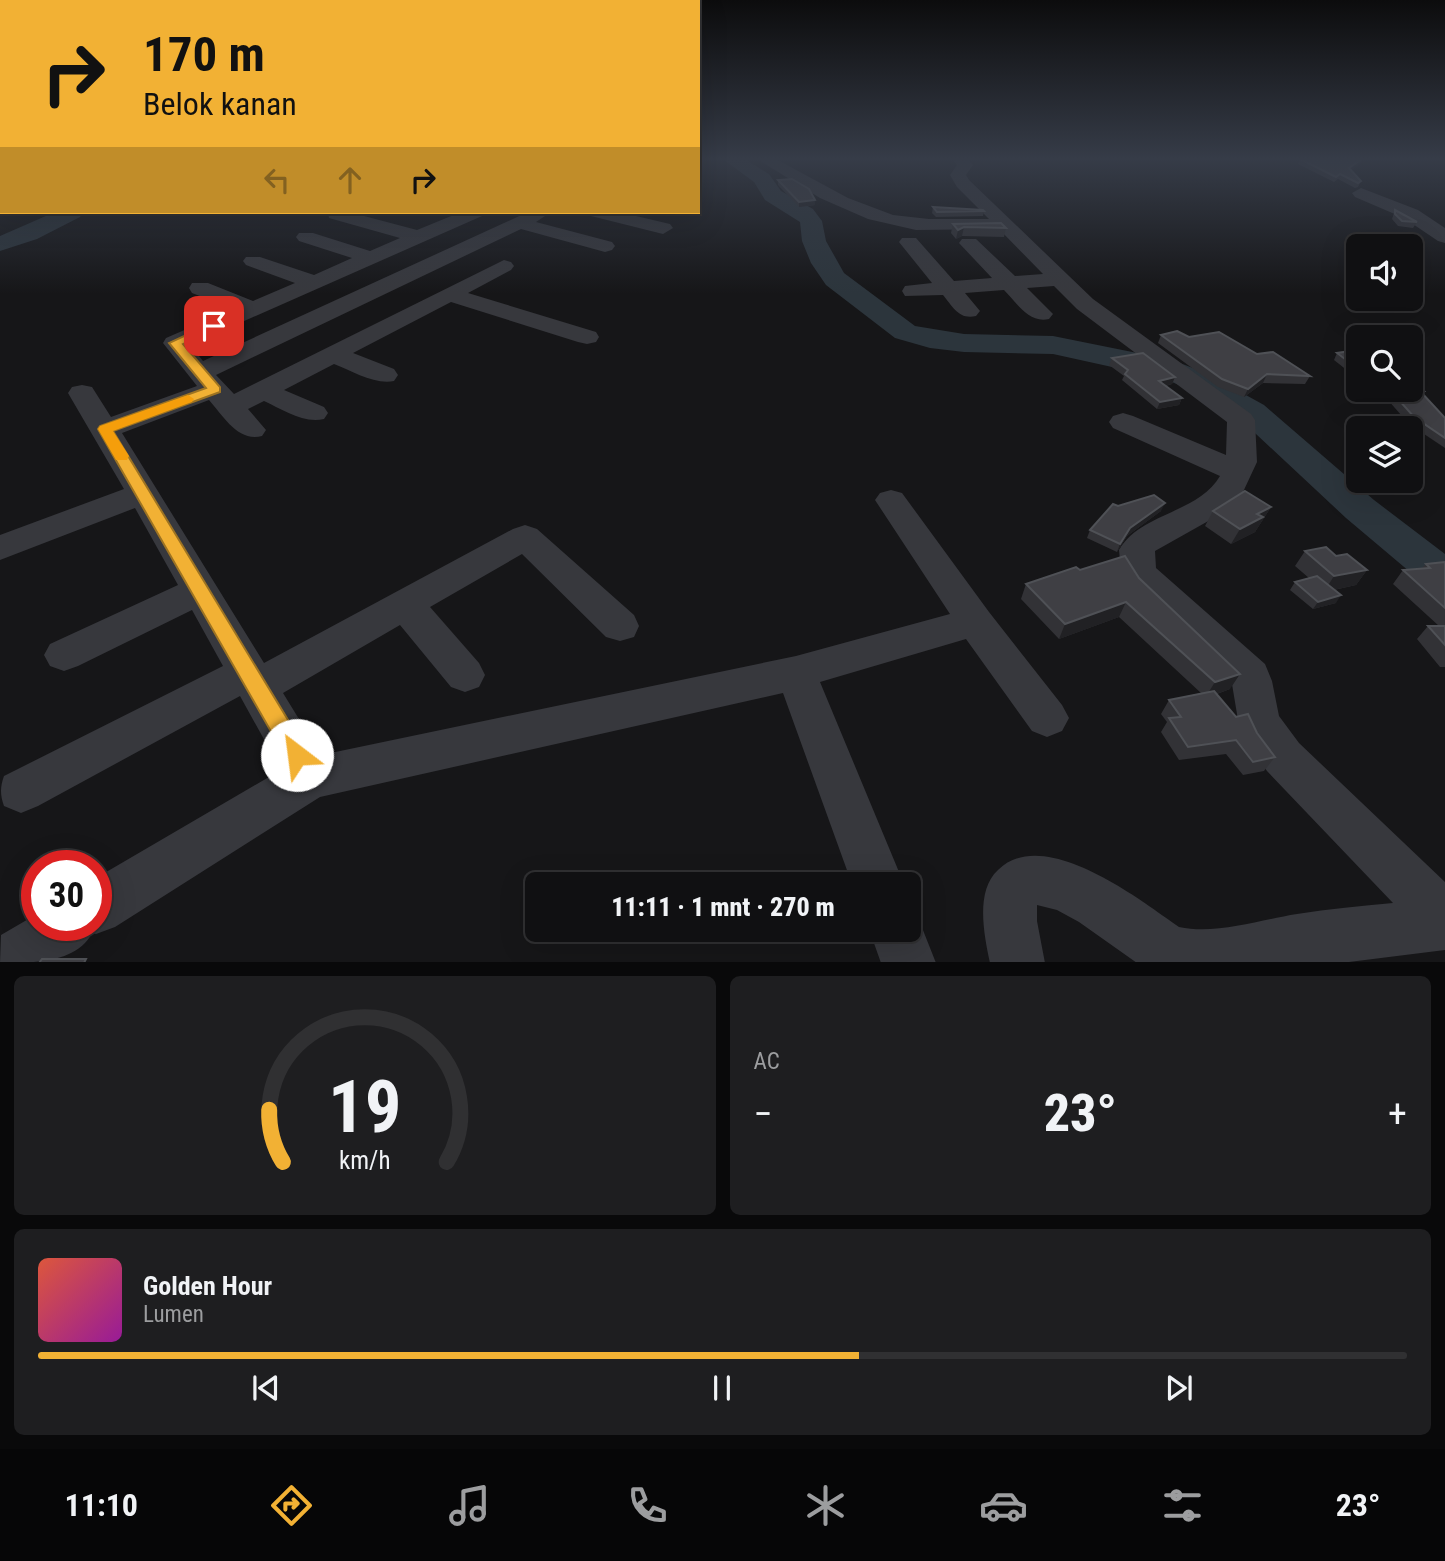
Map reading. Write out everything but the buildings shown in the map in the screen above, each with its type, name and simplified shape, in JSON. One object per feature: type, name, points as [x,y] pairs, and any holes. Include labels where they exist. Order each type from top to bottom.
[{"type":"street","points":[[849,204],[888,219],[922,225],[1006,225]]},
{"type":"street","points":[[985,204],[1059,279],[1101,317],[1241,420],[1242,462],[1232,485],[1207,507],[1143,543],[1136,550],[1139,571],[1161,597],[1250,676],[1255,689],[1257,713],[1266,734],[1283,757],[1445,918]]},
{"type":"street","points":[[1387,204],[1411,214],[1445,237]]},
{"type":"street","points":[[336,214],[419,237]]},
{"type":"street","points":[[252,430],[175,343],[419,237],[461,214]]},
{"type":"street","points":[[105,429],[215,390],[538,214]]},
{"type":"street","points":[[605,214],[663,228]]},
{"type":"street","points":[[519,223],[605,246]]},
{"type":"street","points":[[306,237],[371,258]]},
{"type":"street","points":[[909,242],[968,311]]},
{"type":"street","points":[[969,243],[1041,314]]},
{"type":"street","points":[[253,261],[315,282]]},
{"type":"street","points":[[262,390],[504,266]]},
{"type":"street","points":[[913,291],[1059,279]]},
{"type":"street","points":[[200,288],[253,309]]},
{"type":"street","points":[[449,294],[587,337]]},
{"type":"street","points":[[394,322],[424,333]]},
{"type":"street","points":[[332,354],[385,375]]},
{"type":"street","points":[[215,390],[262,390],[314,413]]},
{"type":"street","points":[[82,393],[310,778]]},
{"type":"street","points":[[1124,422],[1238,472]]},
{"type":"street","points":[[0,548],[143,493]]},
{"type":"street","points":[[891,500],[975,622],[1047,718]]},
{"type":"street","points":[[22,791],[405,604],[525,537],[620,626]]},
{"type":"street","points":[[64,655],[200,590]]},
{"type":"street","points":[[405,604],[465,675]]},
{"type":"street","points":[[112,898],[310,778],[796,673],[975,622]]},
{"type":"street","points":[[796,673],[873,872]]},
{"type":"street","points":[[1018,962],[1009,911],[1010,898],[1013,888],[1021,882],[1039,877],[1074,889],[1161,947],[1177,955],[1190,957],[1445,923]]},
{"type":"street","points":[[20,954],[42,941]]},
{"type":"street","points":[[901,942],[909,962]]},
{"type":"waterway","points":[[788,204],[811,221],[814,241],[835,279],[905,332],[930,339],[964,343],[1053,345],[1172,370],[1195,380],[1252,412],[1360,509],[1445,577]]},
{"type":"waterway","points":[[0,244],[29,234],[68,214]]},
{"type":"slow traffic","points":[[121,456],[105,429],[188,399]]},
{"type":"route","points":[[214,326],[175,343],[215,390],[105,429],[297,755]]}]
